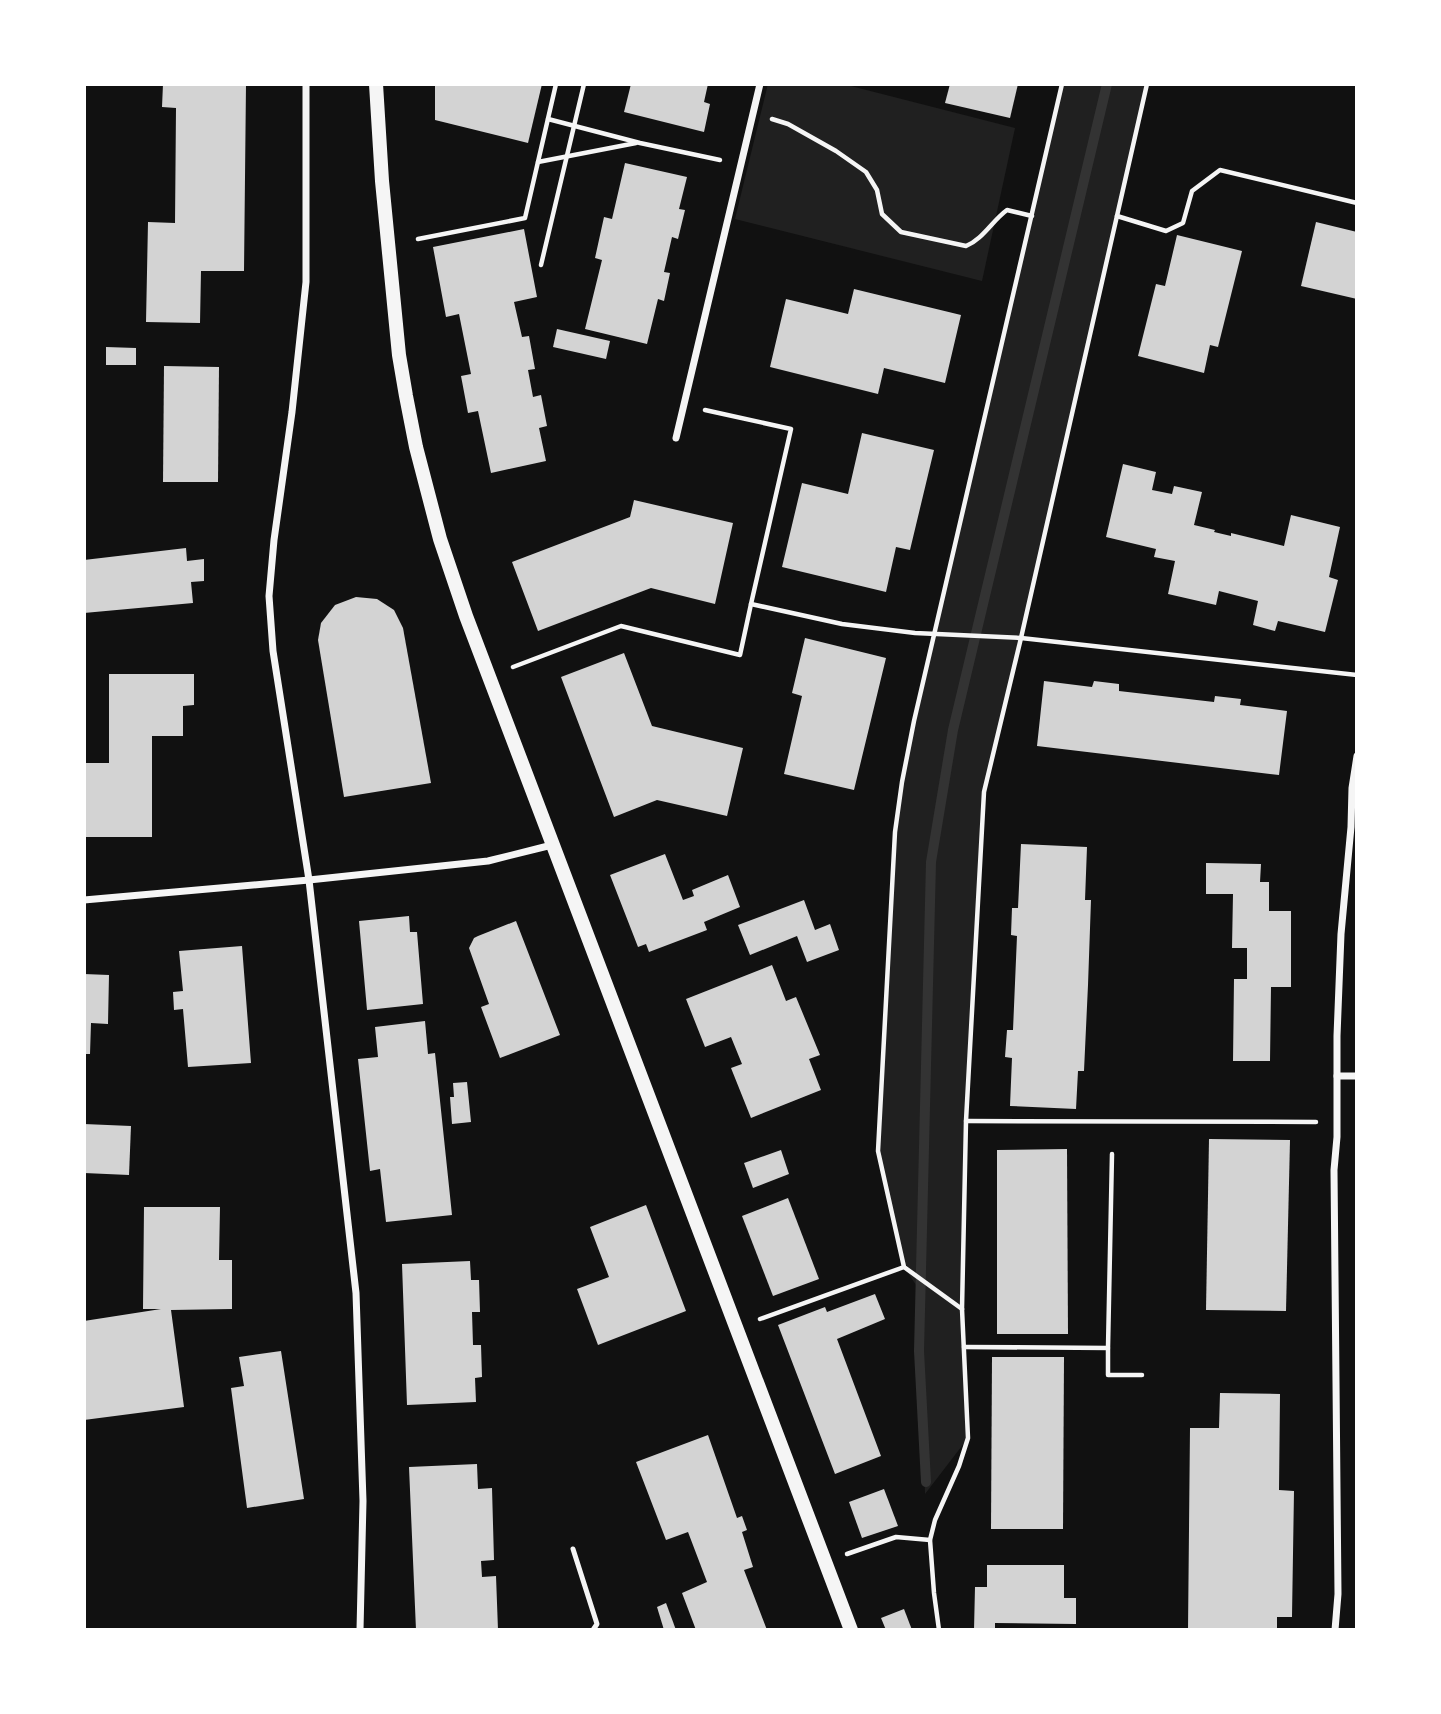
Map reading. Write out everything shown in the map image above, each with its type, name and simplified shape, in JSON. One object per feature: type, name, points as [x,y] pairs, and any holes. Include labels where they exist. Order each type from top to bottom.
[{"type":"main road","points":[[376,84],[378,143],[399,355],[416,447],[440,539],[552,845],[851,1630]]},
{"type":"street","points":[[306,84],[306,282],[269,596],[273,651],[309,880],[356,1293],[363,1501],[360,1630]]},
{"type":"street","points":[[676,438],[760,84]]},
{"type":"street","points":[[1335,1630],[1338,1594],[1334,1170],[1337,1036],[1341,933],[1351,827],[1351,794],[1357,756]]},
{"type":"street","points":[[84,900],[488,861],[552,845]]},
{"type":"street","points":[[1337,1076],[1357,1076]]},
{"type":"lane","points":[[573,1549],[597,1624],[593,1630]]},
{"type":"path","points":[[418,239],[525,218],[556,84]]},
{"type":"path","points":[[541,265],[584,84]]},
{"type":"path","points":[[962,1309],[904,1267],[878,1152],[895,832],[908,751],[1062,84]]},
{"type":"path","points":[[939,1630],[930,1540],[935,1520],[959,1466],[968,1437],[962,1309],[966,1121],[984,792],[1147,84]]},
{"type":"path","points":[[753,113],[788,124],[836,151],[866,172],[877,190],[882,214],[901,232],[966,246],[976,241],[1007,209],[1032,216]]},
{"type":"path","points":[[548,119],[741,165]]},
{"type":"path","points":[[538,162],[640,142]]},
{"type":"path","points":[[1117,216],[1166,232],[1183,223],[1192,191],[1220,170],[1357,203]]},
{"type":"path","points":[[513,667],[621,626],[740,655],[792,429],[684,405]]},
{"type":"path","points":[[751,604],[842,624],[945,635],[1021,638],[1357,675]]},
{"type":"path","points":[[966,1121],[1337,1122]]},
{"type":"path","points":[[1112,1154],[1108,1375],[1142,1375]]},
{"type":"path","points":[[758,1320],[904,1267]]},
{"type":"path","points":[[964,1347],[1108,1348]]},
{"type":"path","points":[[846,1554],[896,1536],[930,1540]]},
{"type":"shaded area","points":[[768,84],[843,84],[1015,128],[982,281],[735,219]]},
{"type":"shaded area","points":[[1062,84],[1147,84],[984,792],[966,1121],[962,1309],[968,1438],[925,1494],[922,1294],[904,1267],[878,1151],[892,880],[902,782]]},
{"type":"building","points":[[163,84],[246,84],[244,271],[201,271],[200,323],[146,322],[148,222],[175,223],[176,108],[162,107]]},
{"type":"building","points":[[435,84],[542,84],[528,143],[435,120]]},
{"type":"building","points":[[631,84],[708,84],[704,102],[710,104],[704,132],[624,112]]},
{"type":"building","points":[[950,84],[1018,84],[1010,118],[945,103]]},
{"type":"building","points":[[625,163],[687,177],[679,209],[685,210],[678,239],[672,237],[664,272],[670,273],[664,301],[658,299],[647,344],[585,329],[602,260],[595,258],[604,217],[612,219]]},
{"type":"building","points":[[1316,222],[1357,232],[1357,299],[1301,286]]},
{"type":"building","points":[[524,229],[537,297],[514,302],[522,337],[529,336],[535,369],[528,370],[533,397],[541,395],[547,426],[539,428],[546,461],[491,473],[478,411],[468,413],[461,376],[471,374],[459,314],[446,317],[433,247]]},
{"type":"building","points":[[1177,235],[1242,251],[1218,347],[1210,345],[1204,373],[1138,356],[1156,284],[1165,286]]},
{"type":"building","points":[[854,289],[961,315],[945,383],[884,368],[878,394],[770,367],[786,299],[848,314]]},
{"type":"building","points":[[557,329],[610,341],[606,359],[553,347]]},
{"type":"building","points":[[106,347],[136,348],[136,365],[106,365]]},
{"type":"building","points":[[164,366],[219,367],[218,482],[163,482]]},
{"type":"building","points":[[862,433],[934,450],[910,550],[896,547],[886,592],[782,567],[802,483],[848,494]]},
{"type":"building","points":[[1123,464],[1156,472],[1152,490],[1172,494],[1174,486],[1202,492],[1194,525],[1215,530],[1214,532],[1231,536],[1231,533],[1284,546],[1291,515],[1340,527],[1329,577],[1338,580],[1325,632],[1278,621],[1275,631],[1253,625],[1258,601],[1219,591],[1216,605],[1168,594],[1175,561],[1154,557],[1156,549],[1106,537]]},
{"type":"building","points":[[634,500],[733,523],[715,604],[651,588],[538,631],[512,562],[630,517]]},
{"type":"building","points":[[186,548],[187,561],[204,559],[204,581],[191,582],[193,603],[84,613],[84,560]]},
{"type":"building","points":[[356,597],[377,599],[394,610],[403,628],[431,783],[344,797],[318,640],[321,623],[335,605]]},
{"type":"building","points":[[805,638],[886,658],[854,790],[784,774],[802,696],[792,693]]},
{"type":"building","points":[[624,653],[652,726],[743,748],[727,816],[657,800],[614,817],[561,677]]},
{"type":"building","points":[[109,674],[194,674],[194,705],[183,706],[183,736],[152,736],[152,837],[84,837],[84,763],[109,763]]},
{"type":"building","points":[[1044,681],[1092,687],[1094,681],[1119,684],[1119,691],[1214,702],[1215,696],[1241,699],[1240,705],[1287,711],[1279,775],[1037,746]]},
{"type":"building","points":[[1021,844],[1087,847],[1085,900],[1091,900],[1088,985],[1084,1071],[1078,1071],[1076,1109],[1010,1106],[1012,1058],[1005,1057],[1007,1030],[1013,1030],[1017,936],[1011,935],[1012,908],[1018,908]]},
{"type":"building","points":[[665,854],[683,900],[694,896],[692,890],[728,875],[740,907],[704,922],[707,930],[649,952],[646,944],[638,947],[610,875]]},
{"type":"building","points":[[1206,863],[1261,864],[1260,882],[1269,882],[1269,911],[1291,911],[1291,987],[1271,987],[1270,1061],[1233,1061],[1234,979],[1247,979],[1247,948],[1232,948],[1233,894],[1206,894]]},
{"type":"building","points":[[804,900],[815,930],[830,924],[839,950],[807,962],[797,936],[750,955],[738,925]]},
{"type":"building","points":[[409,916],[410,932],[417,932],[423,1004],[367,1010],[359,921]]},
{"type":"building","points":[[516,921],[560,1035],[500,1058],[481,1007],[489,1004],[469,948],[474,938]]},
{"type":"building","points":[[242,946],[251,1063],[188,1067],[183,1009],[174,1010],[173,992],[183,991],[179,951]]},
{"type":"building","points":[[772,965],[786,1001],[796,997],[820,1055],[809,1059],[821,1090],[751,1118],[731,1068],[742,1064],[731,1037],[705,1047],[686,999]]},
{"type":"building","points":[[84,974],[109,975],[108,1024],[91,1023],[90,1054],[84,1054]]},
{"type":"building","points":[[425,1021],[428,1054],[435,1053],[452,1215],[386,1222],[380,1169],[370,1171],[358,1059],[378,1057],[375,1027]]},
{"type":"building","points":[[467,1082],[471,1122],[452,1124],[450,1097],[454,1097],[453,1083]]},
{"type":"building","points":[[84,1124],[131,1126],[129,1175],[84,1173]]},
{"type":"building","points":[[1209,1139],[1290,1140],[1286,1311],[1206,1310]]},
{"type":"building","points":[[1067,1149],[1068,1334],[997,1334],[997,1150]]},
{"type":"building","points":[[781,1150],[789,1174],[753,1188],[744,1163]]},
{"type":"building","points":[[788,1198],[819,1279],[773,1296],[742,1216]]},
{"type":"building","points":[[646,1205],[686,1311],[598,1345],[577,1289],[609,1277],[590,1227]]},
{"type":"building","points":[[144,1207],[220,1207],[219,1260],[232,1260],[232,1309],[171,1310],[184,1407],[84,1420],[84,1321],[161,1309],[143,1309]]},
{"type":"building","points":[[470,1261],[471,1280],[479,1280],[480,1312],[472,1312],[473,1345],[481,1345],[482,1377],[475,1378],[476,1402],[407,1405],[402,1264]]},
{"type":"building","points":[[875,1294],[885,1319],[837,1339],[881,1456],[835,1474],[778,1325],[825,1307],[827,1312]]},
{"type":"building","points":[[281,1351],[304,1499],[247,1508],[231,1388],[244,1386],[239,1357]]},
{"type":"building","points":[[992,1357],[1064,1357],[1063,1529],[991,1529]]},
{"type":"building","points":[[1220,1393],[1280,1394],[1279,1490],[1294,1491],[1292,1617],[1277,1617],[1277,1630],[1188,1630],[1190,1428],[1219,1428]]},
{"type":"building","points":[[708,1435],[737,1518],[742,1516],[747,1530],[742,1532],[753,1567],[744,1570],[767,1630],[696,1630],[682,1593],[707,1582],[688,1532],[666,1540],[636,1462]]},
{"type":"building","points":[[477,1464],[478,1489],[492,1488],[494,1560],[481,1561],[482,1577],[496,1576],[498,1630],[416,1630],[409,1467]]},
{"type":"building","points":[[884,1489],[898,1526],[862,1538],[849,1502]]},
{"type":"building","points":[[987,1565],[1064,1565],[1064,1598],[1076,1598],[1076,1624],[995,1623],[995,1630],[974,1630],[975,1587],[987,1587]]},
{"type":"building","points":[[666,1603],[676,1630],[664,1630],[657,1607]]},
{"type":"building","points":[[904,1609],[912,1630],[886,1630],[881,1618]]},
{"type":"waterway","points":[[926,1482],[919,1351],[931,862],[953,730],[1107,84]]}]
